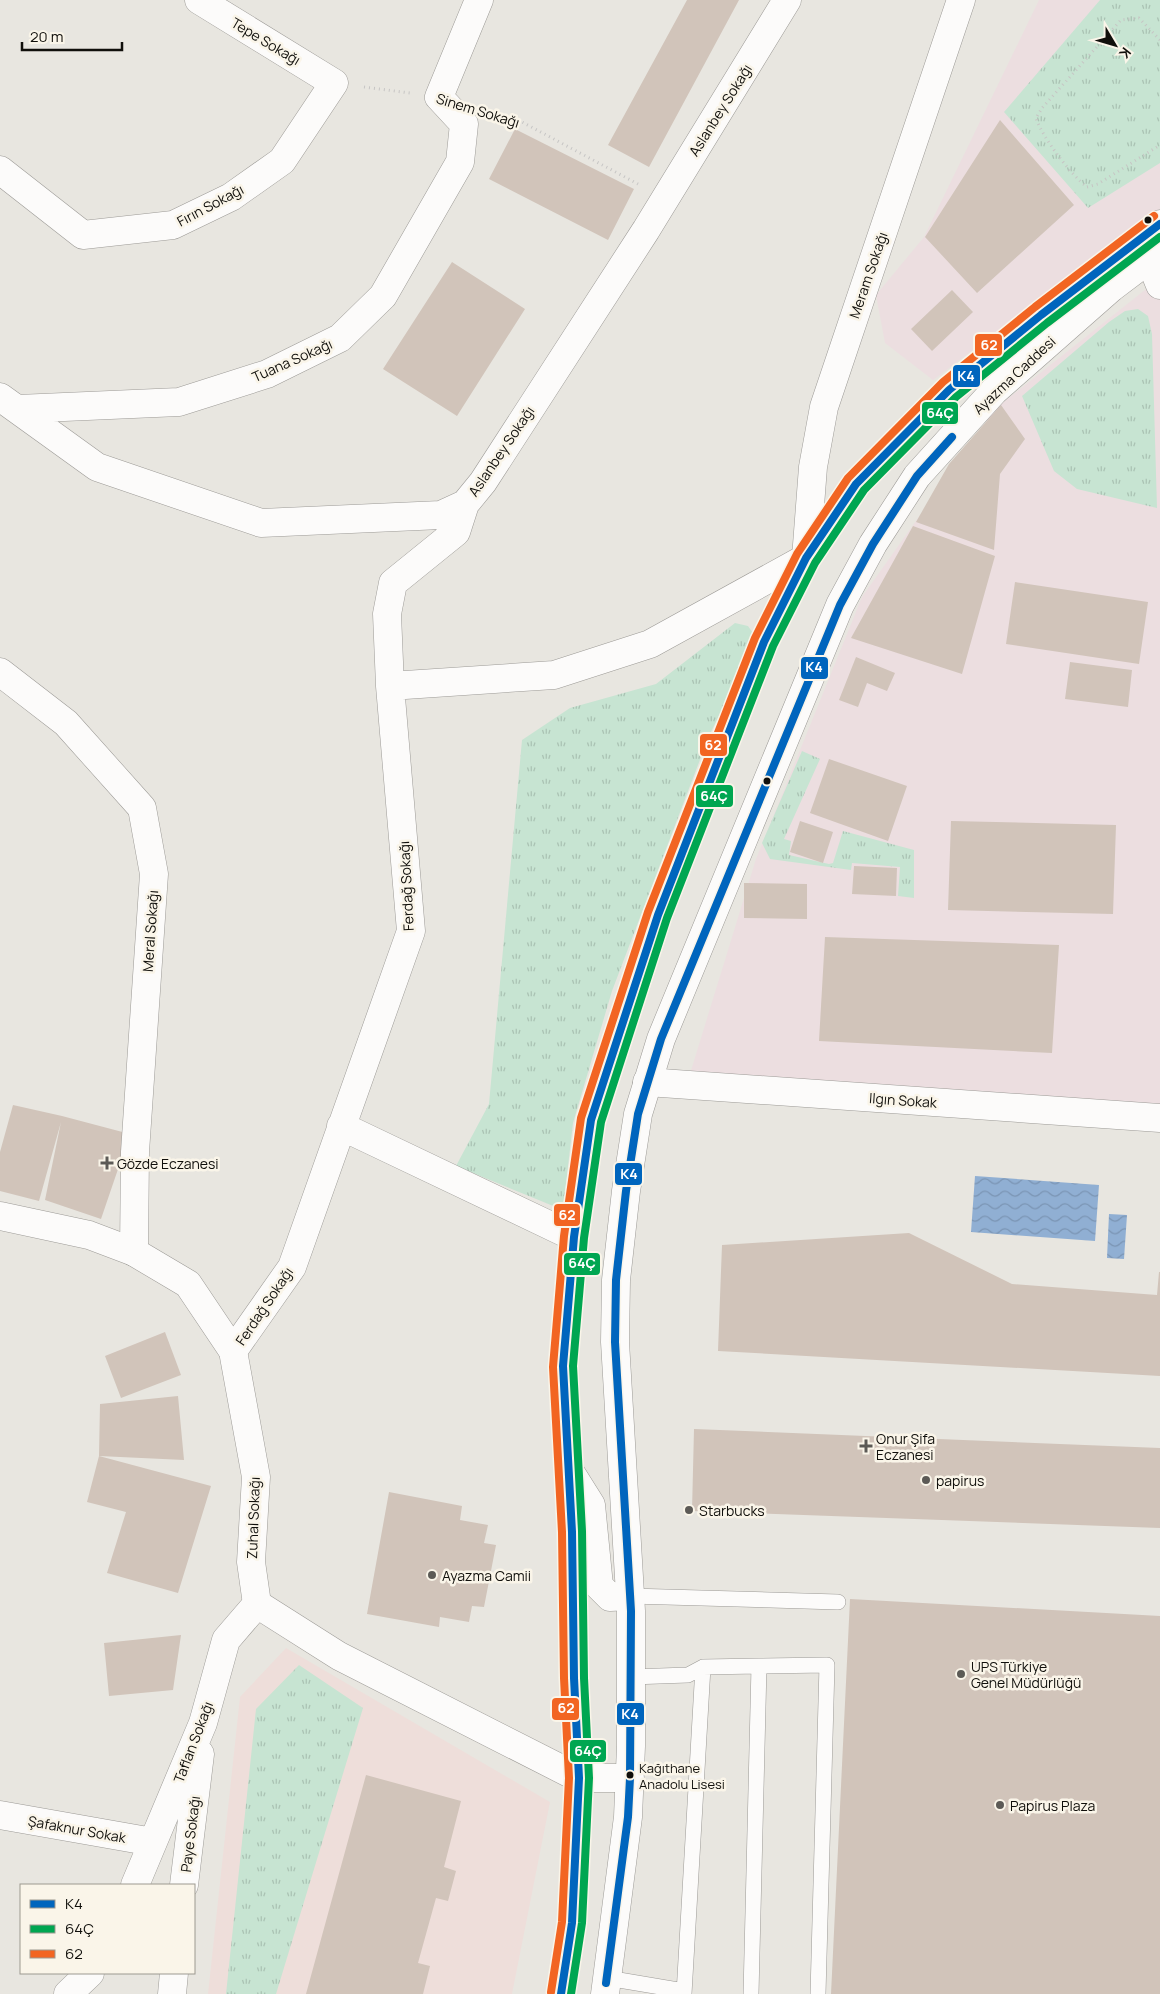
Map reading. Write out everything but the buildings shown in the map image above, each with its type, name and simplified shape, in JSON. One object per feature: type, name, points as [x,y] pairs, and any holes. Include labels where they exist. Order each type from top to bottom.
[{"type":"street","name":"Tepe Sokağı","points":[[199,0],[334,82]]},
{"type":"street","points":[[439,97],[479,0]]},
{"type":"street","name":"Aslanbey Sokağı","points":[[9,403],[97,467],[261,523],[441,515],[464,504],[483,482],[665,198],[787,0]]},
{"type":"street","name":"Meram Sokağı","points":[[806,558],[813,467],[824,407],[961,0]]},
{"type":"street","name":"Fırın Sokağı","points":[[0,170],[83,235],[173,225],[231,197],[282,161],[334,82]]},
{"type":"street","name":"Tuana Sokağı","points":[[9,403],[179,402],[267,374],[340,338],[383,296],[460,162],[464,124],[439,97]]},
{"type":"street","name":"Ayazma Caddesi","points":[[561,1994],[572,1923],[579,1778],[574,1678],[572,1532],[563,1366],[574,1237],[591,1120],[658,915],[764,642],[806,558],[856,484],[949,390],[1160,224]]},
{"type":"street","points":[[1154,255],[1160,285]]},
{"type":"street","name":"Ayazma Caddesi","points":[[606,1986],[628,1817],[630,1778],[630,1596],[615,1342],[616,1280],[626,1191],[638,1114],[647,1082],[661,1039],[840,605],[872,544],[917,476],[994,391],[1110,288],[1154,255]]},
{"type":"street","name":"Ferdağ Sokağı","points":[[233,1351],[292,1267],[411,931],[390,686],[387,614],[393,583],[456,532],[464,504]]},
{"type":"street","points":[[390,686],[554,675],[650,644],[806,558]]},
{"type":"street","name":"Meral Sokağı","points":[[0,672],[66,723],[142,808],[154,874],[135,1152],[134,1252]]},
{"type":"street","name":"Ilgın Sokak","points":[[647,1082],[1160,1118]]},
{"type":"street","points":[[342,1126],[574,1237]]},
{"type":"street","name":"Zuhal Sokağı","points":[[0,1216],[89,1235],[134,1252],[188,1284],[233,1351],[256,1477],[251,1562],[257,1604]]},
{"type":"street","points":[[568,1469],[591,1504],[599,1586],[610,1597],[630,1596]]},
{"type":"street","points":[[257,1604],[339,1656],[579,1778],[630,1778]]},
{"type":"street","name":"Taflan Sokağı","points":[[134,1884],[203,1723],[226,1640],[257,1604]]},
{"type":"street","name":"Paye Sokağı","points":[[184,1884],[203,1723]]},
{"type":"street","name":"Şafaknur Sokak","points":[[0,1815],[153,1842]]},
{"type":"street","points":[[68,1994],[89,1974]]},
{"type":"street","points":[[172,1994],[174,1974]]},
{"type":"lane","points":[[630,1596],[838,1602]]},
{"type":"lane","points":[[631,1677],[688,1675],[703,1667],[827,1664],[818,1994]]},
{"type":"lane","points":[[751,1994],[759,1666]]},
{"type":"lane","points":[[606,1986],[684,1993],[703,1667]]},
{"type":"path","points":[[1160,40],[1139,18],[1121,20],[1042,108],[1036,118],[1040,129],[1078,180],[1087,187],[1098,184],[1160,145]]},
{"type":"path","name":"Sinem Sokağı","points":[[334,82],[439,97]]},
{"type":"path","name":"Sinem Sokağı","points":[[485,111],[522,122],[665,198]]},
{"type":"shaded area","points":[[1039,0],[1160,0],[1160,209],[933,380],[885,343],[876,295],[924,237]]},
{"type":"shaded area","points":[[1160,278],[1160,1105],[689,1077],[756,859],[862,597],[996,408]]},
{"type":"shaded area","points":[[286,1648],[550,1802],[512,1994],[208,1994],[240,1697]]},
{"type":"green space","points":[[1100,0],[1160,0],[1160,163],[1088,208],[1004,112]]},
{"type":"green space","points":[[1138,309],[1148,316],[1152,334],[1157,508],[1077,489],[1054,471],[1022,396],[1109,322],[1125,311]]},
{"type":"green space","points":[[735,623],[748,626],[757,639],[709,736],[612,991],[573,1123],[563,1210],[456,1166],[489,1104],[522,740],[570,708],[656,684]]},
{"type":"green space","points":[[802,751],[820,759],[784,839],[791,841],[789,855],[829,864],[833,863],[843,831],[914,850],[914,898],[898,896],[900,867],[852,863],[851,870],[770,859],[762,843]]},
{"type":"green space","points":[[299,1665],[363,1708],[276,1994],[226,1994],[256,1709]]},
{"type":"water","points":[[975,1176],[1099,1185],[1095,1241],[971,1232]]},
{"type":"water","points":[[1109,1214],[1127,1215],[1124,1259],[1107,1258]]},
{"type":"transit line","name":"62","points":[[551,1992],[562,1922],[569,1778],[564,1678],[562,1532],[553,1367],[564,1236],[581,1118],[648,912],[755,638],[797,554],[848,478],[943,382],[1035,307],[1154,216]]},
{"type":"transit line","name":"K4","points":[[561,1994],[572,1923],[579,1778],[574,1678],[572,1532],[563,1366],[574,1237],[591,1120],[658,915],[764,642],[806,558],[856,484],[949,390],[1041,315],[1160,224]]},
{"type":"transit line","name":"64Ç","points":[[571,1994],[582,1923],[589,1778],[584,1678],[582,1531],[573,1366],[584,1238],[601,1122],[667,918],[773,646],[815,563],[864,490],[956,397],[1047,323],[1160,237]]},
{"type":"transit line","name":"K4","points":[[606,1983],[628,1817],[630,1778],[631,1611],[615,1342],[616,1280],[626,1191],[638,1114],[661,1039],[840,605],[873,544],[917,476],[952,437]]},
{"type":"place","name":"Gözde Eczanesi","points":[[107,1163]]},
{"type":"place","name":"Onur Şifa Eczanesi","points":[[866,1446]]},
{"type":"place","name":"papirus","points":[[926,1480]]},
{"type":"place","name":"Starbucks","points":[[689,1510]]},
{"type":"place","name":"Ayazma Camii","points":[[432,1575]]},
{"type":"place","name":"UPS Türkiye Genel Müdürlüğü","points":[[961,1674]]},
{"type":"place","name":"Kağıthane Anadolu Lisesi","points":[[630,1775]]},
{"type":"place","name":"Papirus Plaza","points":[[1000,1805]]}]
